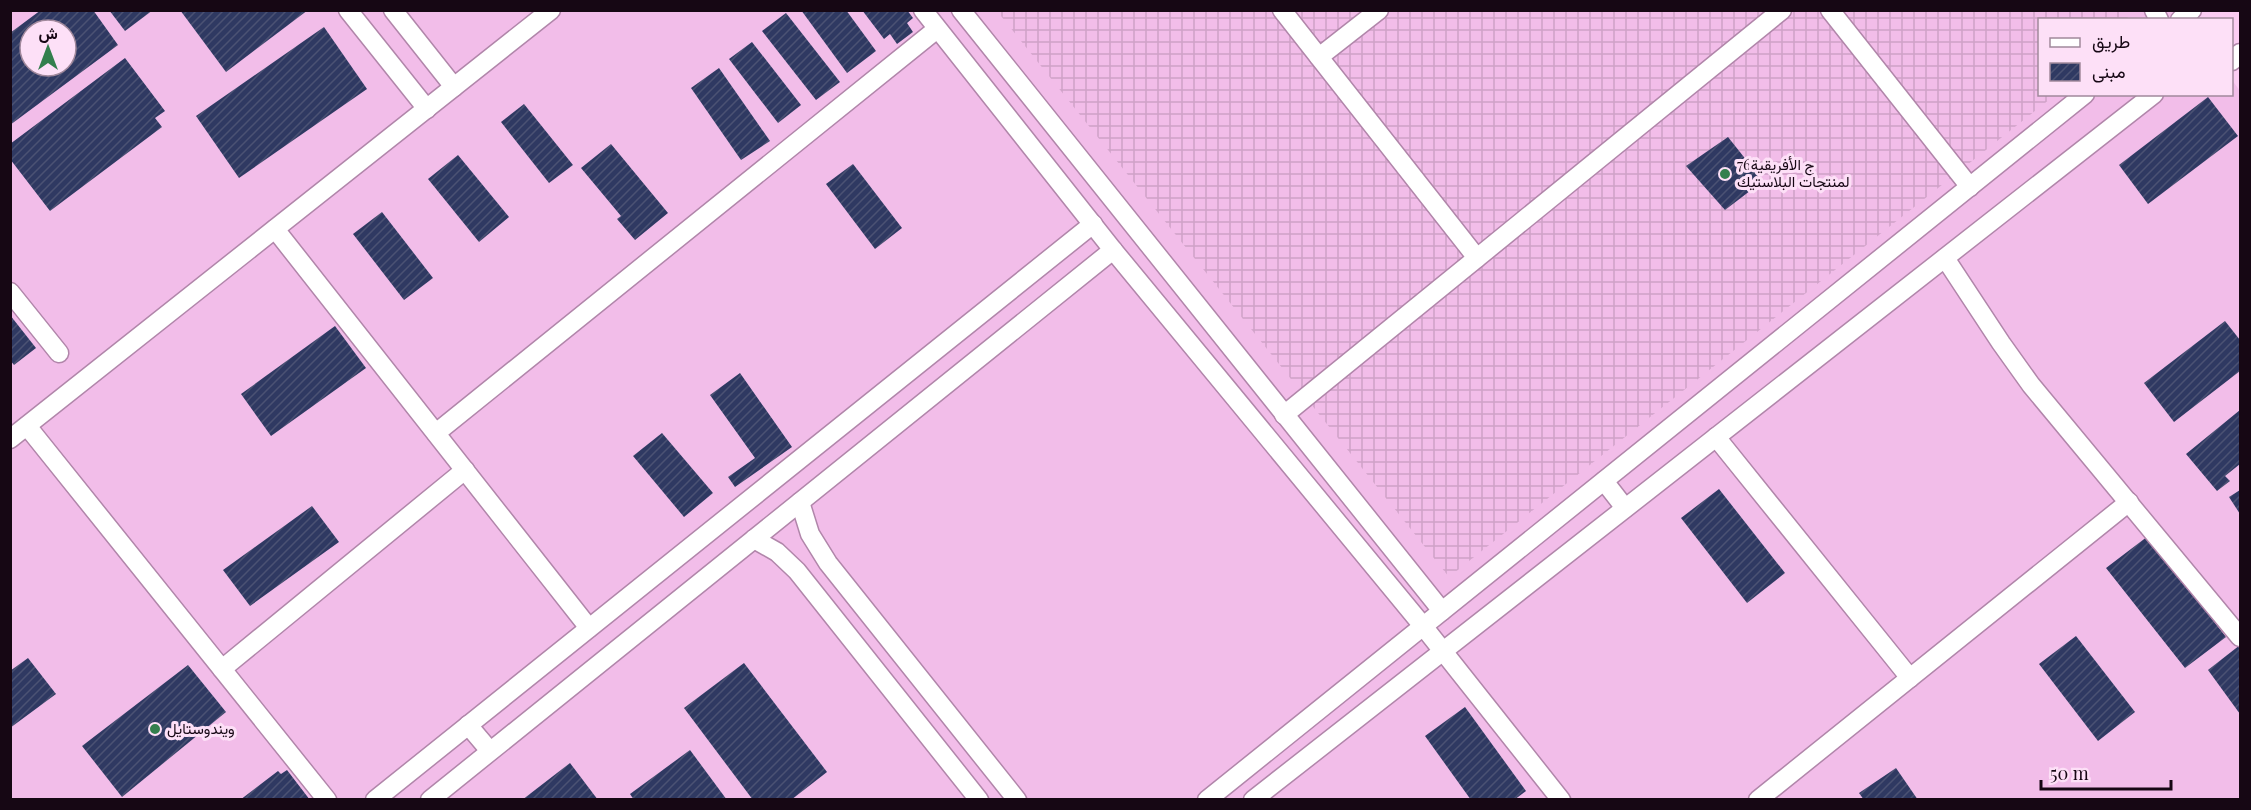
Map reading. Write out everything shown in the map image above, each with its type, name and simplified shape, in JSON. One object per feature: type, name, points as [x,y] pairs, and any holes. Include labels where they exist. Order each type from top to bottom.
[{"type":"street","points":[[348,10],[427,109]]},
{"type":"street","points":[[393,10],[454,87]]},
{"type":"street","points":[[10,440],[551,10]]},
{"type":"street","points":[[923,10],[1113,250],[1423,626],[1561,800]]},
{"type":"street","points":[[961,10],[1442,611]]},
{"type":"street","points":[[1282,10],[1477,258]]},
{"type":"street","points":[[1318,57],[1378,10]]},
{"type":"street","points":[[1284,415],[1782,10]]},
{"type":"street","points":[[1830,10],[1970,187]]},
{"type":"street","points":[[436,433],[937,29]]},
{"type":"street","points":[[1207,800],[2083,96]]},
{"type":"street","points":[[1253,800],[2151,96]]},
{"type":"street","points":[[375,800],[1093,224]]},
{"type":"street","points":[[275,229],[590,628]]},
{"type":"street","points":[[429,800],[1113,250]]},
{"type":"street","points":[[1945,258],[2031,385],[2241,637]]},
{"type":"street","points":[[10,292],[59,353]]},
{"type":"street","points":[[27,426],[327,800]]},
{"type":"street","points":[[1716,437],[1910,678]]},
{"type":"street","points":[[222,669],[465,470]]},
{"type":"street","points":[[1604,481],[1625,508]]},
{"type":"street","points":[[800,502],[810,534],[828,563],[1017,800]]},
{"type":"street","points":[[1758,800],[2129,502]]},
{"type":"street","points":[[754,539],[777,552],[797,571],[979,800]]},
{"type":"street","points":[[468,725],[490,751]]},
{"type":"shaded area","points":[[2122,10],[2128,18],[2038,18],[2038,96],[2054,96],[1449,577],[997,11]]},
{"type":"shaded area","points":[[10,11],[2176,11],[2182,18],[2038,18],[2038,96],[2233,96],[2233,81],[2240,91],[2240,799],[11,799]]},
{"type":"building","points":[[41,10],[93,10],[118,45],[78,75],[78,18],[30,18]]},
{"type":"building","points":[[109,10],[153,10],[125,31]]},
{"type":"building","points":[[180,10],[308,10],[226,72]]},
{"type":"building","points":[[801,10],[846,10],[876,51],[847,73]]},
{"type":"building","points":[[862,10],[907,10],[913,18],[907,23],[913,32],[897,44],[890,34],[884,39]]},
{"type":"building","points":[[786,13],[840,82],[816,100],[762,31]]},
{"type":"building","points":[[18,27],[18,78],[73,78],[10,125],[10,33]]},
{"type":"building","points":[[324,27],[367,89],[239,178],[196,116]]},
{"type":"building","points":[[752,42],[801,105],[778,123],[729,59]]},
{"type":"building","points":[[125,58],[165,111],[155,118],[162,127],[50,211],[10,159],[10,144]]},
{"type":"building","points":[[719,68],[770,141],[741,160],[691,88]]},
{"type":"building","points":[[2208,97],[2238,136],[2148,204],[2119,165]]},
{"type":"building","points":[[524,104],[573,165],[549,183],[501,122]]},
{"type":"building","name":"76ج الأفريقية لمنتجات البلاستيك","points":[[1728,137],[1763,181],[1725,210],[1686,166]]},
{"type":"building","points":[[611,144],[668,213],[635,240],[617,219],[621,216],[581,168]]},
{"type":"building","points":[[458,155],[509,217],[479,242],[428,179]]},
{"type":"building","points":[[853,164],[902,228],[875,249],[826,184]]},
{"type":"building","points":[[382,212],[433,278],[404,300],[353,234]]},
{"type":"building","points":[[10,315],[36,348],[14,365],[10,360]]},
{"type":"building","points":[[2225,321],[2240,340],[2240,371],[2174,422],[2144,383]]},
{"type":"building","points":[[335,326],[366,368],[271,436],[241,394]]},
{"type":"building","points":[[740,373],[792,447],[735,487],[728,477],[755,458],[710,395]]},
{"type":"building","points":[[2240,410],[2240,464],[2225,476],[2230,481],[2217,491],[2186,454]]},
{"type":"building","points":[[662,433],[713,493],[684,517],[633,456]]},
{"type":"building","points":[[1719,489],[1785,573],[1747,603],[1681,518]]},
{"type":"building","points":[[2240,490],[2240,514],[2229,497]]},
{"type":"building","points":[[312,506],[339,542],[250,606],[223,570]]},
{"type":"building","points":[[2152,533],[2188,588],[2226,637],[2185,668],[2106,568]]},
{"type":"building","points":[[2076,636],[2135,712],[2098,741],[2039,664]]},
{"type":"building","points":[[2240,645],[2240,714],[2208,670]]},
{"type":"building","points":[[28,658],[56,694],[10,728],[10,671]]},
{"type":"building","points":[[744,663],[827,772],[791,800],[753,800],[684,708]]},
{"type":"building","name":"ويندوستايل","points":[[188,665],[226,712],[122,797],[82,746]]},
{"type":"building","points":[[1465,707],[1526,791],[1514,800],[1471,800],[1425,736]]},
{"type":"building","points":[[690,750],[727,800],[634,800],[630,794]]},
{"type":"building","points":[[570,763],[598,800],[522,800]]},
{"type":"building","points":[[1896,768],[1918,800],[1864,800],[1859,793]]},
{"type":"building","points":[[287,770],[310,800],[240,800],[278,771],[281,774]]},
{"type":"place","name":"76ج الأفريقية لمنتجات البلاستيك","points":[[1725,174]]},
{"type":"place","name":"ويندوستايل","points":[[155,729]]}]
